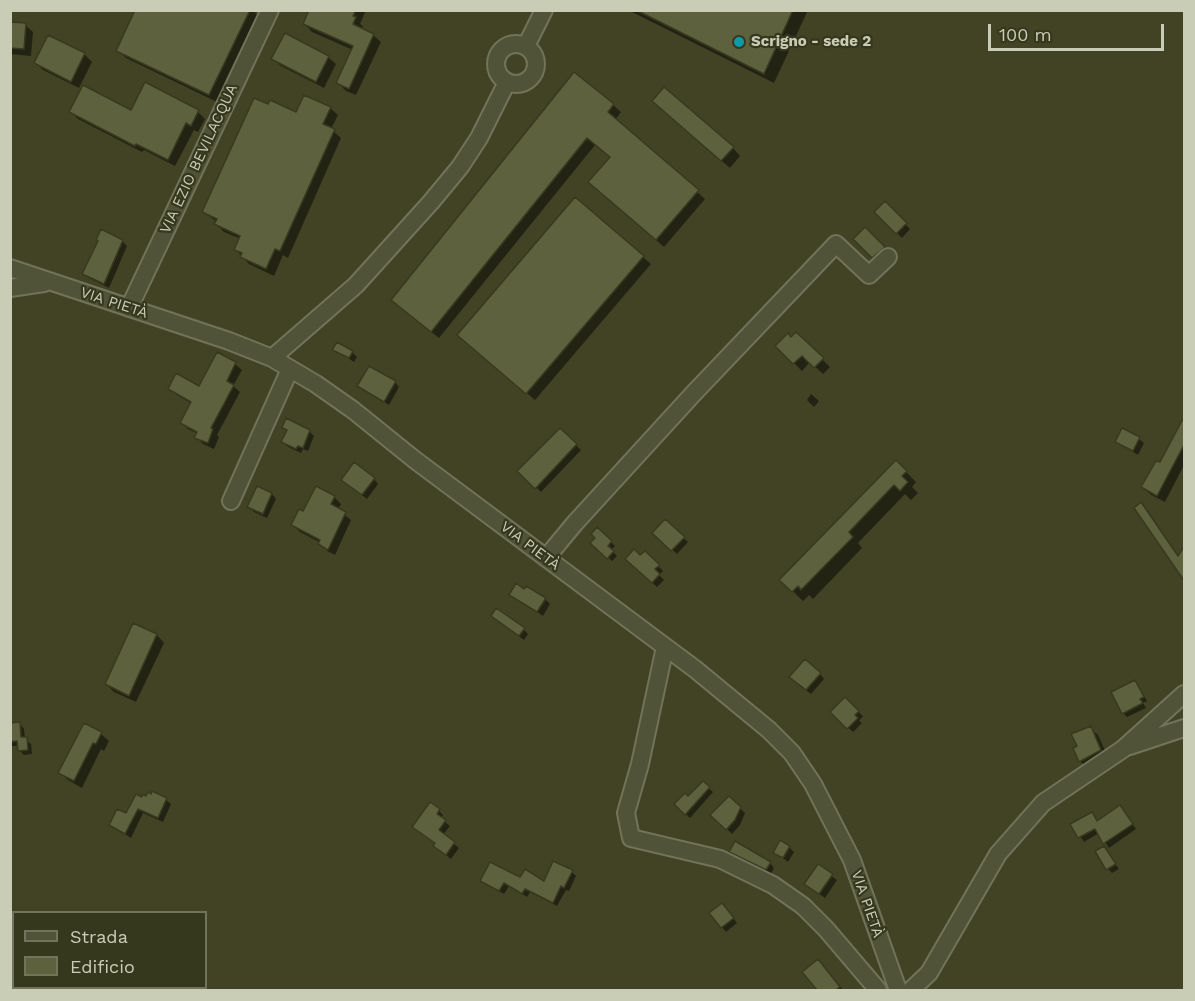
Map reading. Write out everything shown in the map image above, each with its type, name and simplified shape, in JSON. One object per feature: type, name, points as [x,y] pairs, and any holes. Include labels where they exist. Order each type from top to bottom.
[{"type":"street","name":"VIA EZIO BEVILACQUA","points":[[129,308],[270,10]]},
{"type":"street","points":[[526,46],[544,10]]},
{"type":"street","points":[[520,44],[526,46],[535,56],[537,63],[534,74],[519,84],[507,82],[496,67],[498,55],[507,46],[520,44]]},
{"type":"street","points":[[272,358],[356,285],[431,202],[460,167],[479,138],[507,82]]},
{"type":"street","points":[[546,558],[693,394],[836,244],[869,275],[888,257]]},
{"type":"street","name":"VIA PIETÀ","points":[[10,268],[229,341],[272,358],[353,410],[415,460],[665,647],[769,730],[792,753],[813,784],[852,860],[898,990]]},
{"type":"street","points":[[10,288],[29,284],[54,283]]},
{"type":"street","points":[[231,501],[290,369]]},
{"type":"street","points":[[665,647],[640,764],[626,813],[631,838],[720,859],[773,885],[803,906],[826,929],[878,990]]},
{"type":"street","points":[[911,990],[928,973],[998,854],[1043,803],[1123,748],[1185,694]]},
{"type":"street","points":[[1123,748],[1185,728]]},
{"type":"building","points":[[135,10],[250,10],[209,95],[116,51]]},
{"type":"building","points":[[309,10],[356,10],[353,24],[374,34],[349,89],[336,83],[353,46],[303,24]]},
{"type":"building","name":"Scrigno - sede 2","points":[[636,10],[793,10],[764,74]]},
{"type":"building","points":[[10,22],[26,23],[24,49],[10,48]]},
{"type":"building","points":[[285,33],[329,56],[316,82],[271,59]]},
{"type":"building","points":[[48,35],[85,53],[71,82],[34,63]]},
{"type":"building","points":[[574,72],[614,104],[608,112],[699,190],[656,240],[588,182],[610,157],[587,138],[431,332],[391,300]]},
{"type":"building","points":[[145,82],[199,110],[191,126],[186,123],[168,160],[69,112],[83,85],[131,110]]},
{"type":"building","points":[[664,87],[734,147],[721,161],[652,101]]},
{"type":"building","points":[[304,95],[331,107],[323,124],[335,129],[280,251],[275,249],[266,269],[240,257],[242,253],[234,250],[240,236],[214,224],[217,219],[202,212],[254,98],[268,104],[270,100],[296,112]]},
{"type":"building","points":[[575,197],[644,256],[526,394],[457,335]]},
{"type":"building","points":[[885,201],[907,223],[896,234],[874,212]]},
{"type":"building","points":[[865,227],[885,247],[872,258],[853,239]]},
{"type":"building","points":[[101,229],[123,240],[104,284],[82,274],[98,241],[96,240]]},
{"type":"building","points":[[796,332],[824,358],[814,368],[802,356],[793,364],[775,346],[788,333],[791,337]]},
{"type":"building","points":[[337,342],[353,351],[349,358],[332,350]]},
{"type":"building","points":[[217,352],[236,362],[227,381],[234,385],[211,428],[213,429],[208,443],[194,438],[197,432],[180,423],[191,402],[168,389],[176,373],[199,386]]},
{"type":"building","points":[[369,366],[396,381],[384,402],[357,386]]},
{"type":"building","points":[[1185,415],[1185,443],[1157,496],[1141,487],[1156,461],[1160,462]]},
{"type":"building","points":[[286,418],[310,430],[303,448],[298,446],[296,449],[281,442],[287,430],[282,428]]},
{"type":"building","points":[[560,428],[577,444],[535,489],[517,471]]},
{"type":"building","points":[[1122,428],[1140,437],[1133,451],[1115,442]]},
{"type":"building","points":[[896,460],[907,471],[902,476],[908,482],[900,491],[894,485],[849,532],[853,537],[801,590],[798,586],[792,592],[779,580]]},
{"type":"building","points":[[354,462],[375,478],[362,495],[341,480]]},
{"type":"building","points":[[257,486],[272,493],[263,514],[247,507]]},
{"type":"building","points":[[316,486],[335,496],[331,504],[346,512],[328,550],[318,544],[320,540],[291,525],[299,509],[303,511]]},
{"type":"building","points":[[1141,502],[1178,556],[1185,545],[1185,582],[1134,508]]},
{"type":"building","points":[[665,519],[685,537],[671,551],[652,533]]},
{"type":"building","points":[[597,527],[612,541],[608,546],[614,551],[607,559],[590,543],[595,538],[591,534]]},
{"type":"building","points":[[634,549],[640,555],[645,551],[660,565],[655,569],[660,574],[652,583],[625,559]]},
{"type":"building","points":[[516,583],[546,598],[537,612],[509,595]]},
{"type":"building","points":[[496,608],[525,628],[519,636],[491,616]]},
{"type":"building","points":[[133,623],[157,634],[129,696],[105,684]]},
{"type":"building","points":[[805,659],[821,673],[806,690],[789,677]]},
{"type":"building","points":[[1135,680],[1144,697],[1140,699],[1143,703],[1122,714],[1111,692]]},
{"type":"building","points":[[845,697],[859,711],[855,715],[858,718],[847,729],[830,712]]},
{"type":"building","points":[[20,722],[21,737],[27,737],[28,750],[18,751],[17,741],[10,742],[10,723]]},
{"type":"building","points":[[84,723],[102,732],[96,744],[93,743],[74,781],[58,773]]},
{"type":"building","points":[[1091,726],[1101,750],[1079,762],[1073,748],[1077,746],[1071,734]]},
{"type":"building","points":[[703,781],[710,787],[685,815],[674,804],[685,793],[688,796]]},
{"type":"building","points":[[152,791],[167,798],[158,818],[138,809],[125,834],[109,825],[117,809],[126,813],[136,794],[142,797],[142,794],[146,796]]},
{"type":"building","points":[[729,796],[741,807],[735,820],[726,830],[710,815]]},
{"type":"building","points":[[430,802],[440,809],[437,814],[446,820],[439,830],[455,842],[446,855],[433,846],[435,843],[412,827]]},
{"type":"building","points":[[1120,805],[1133,824],[1103,844],[1095,829],[1078,838],[1070,824],[1092,812],[1097,821]]},
{"type":"building","points":[[780,840],[790,846],[783,858],[773,853]]},
{"type":"building","points":[[735,841],[771,862],[766,870],[729,852]]},
{"type":"building","points":[[1104,846],[1116,864],[1106,870],[1095,851]]},
{"type":"building","points":[[553,861],[573,870],[564,888],[561,886],[553,903],[525,889],[522,894],[504,883],[499,891],[480,881],[490,862],[520,877],[525,869],[544,881]]},
{"type":"building","points":[[818,864],[833,874],[819,894],[804,884]]},
{"type":"building","points":[[722,903],[734,918],[721,928],[709,913]]},
{"type":"building","points":[[818,959],[840,987],[836,990],[817,990],[802,972]]},
{"type":"place","name":"Scrigno - sede 2","points":[[739,42]]}]
